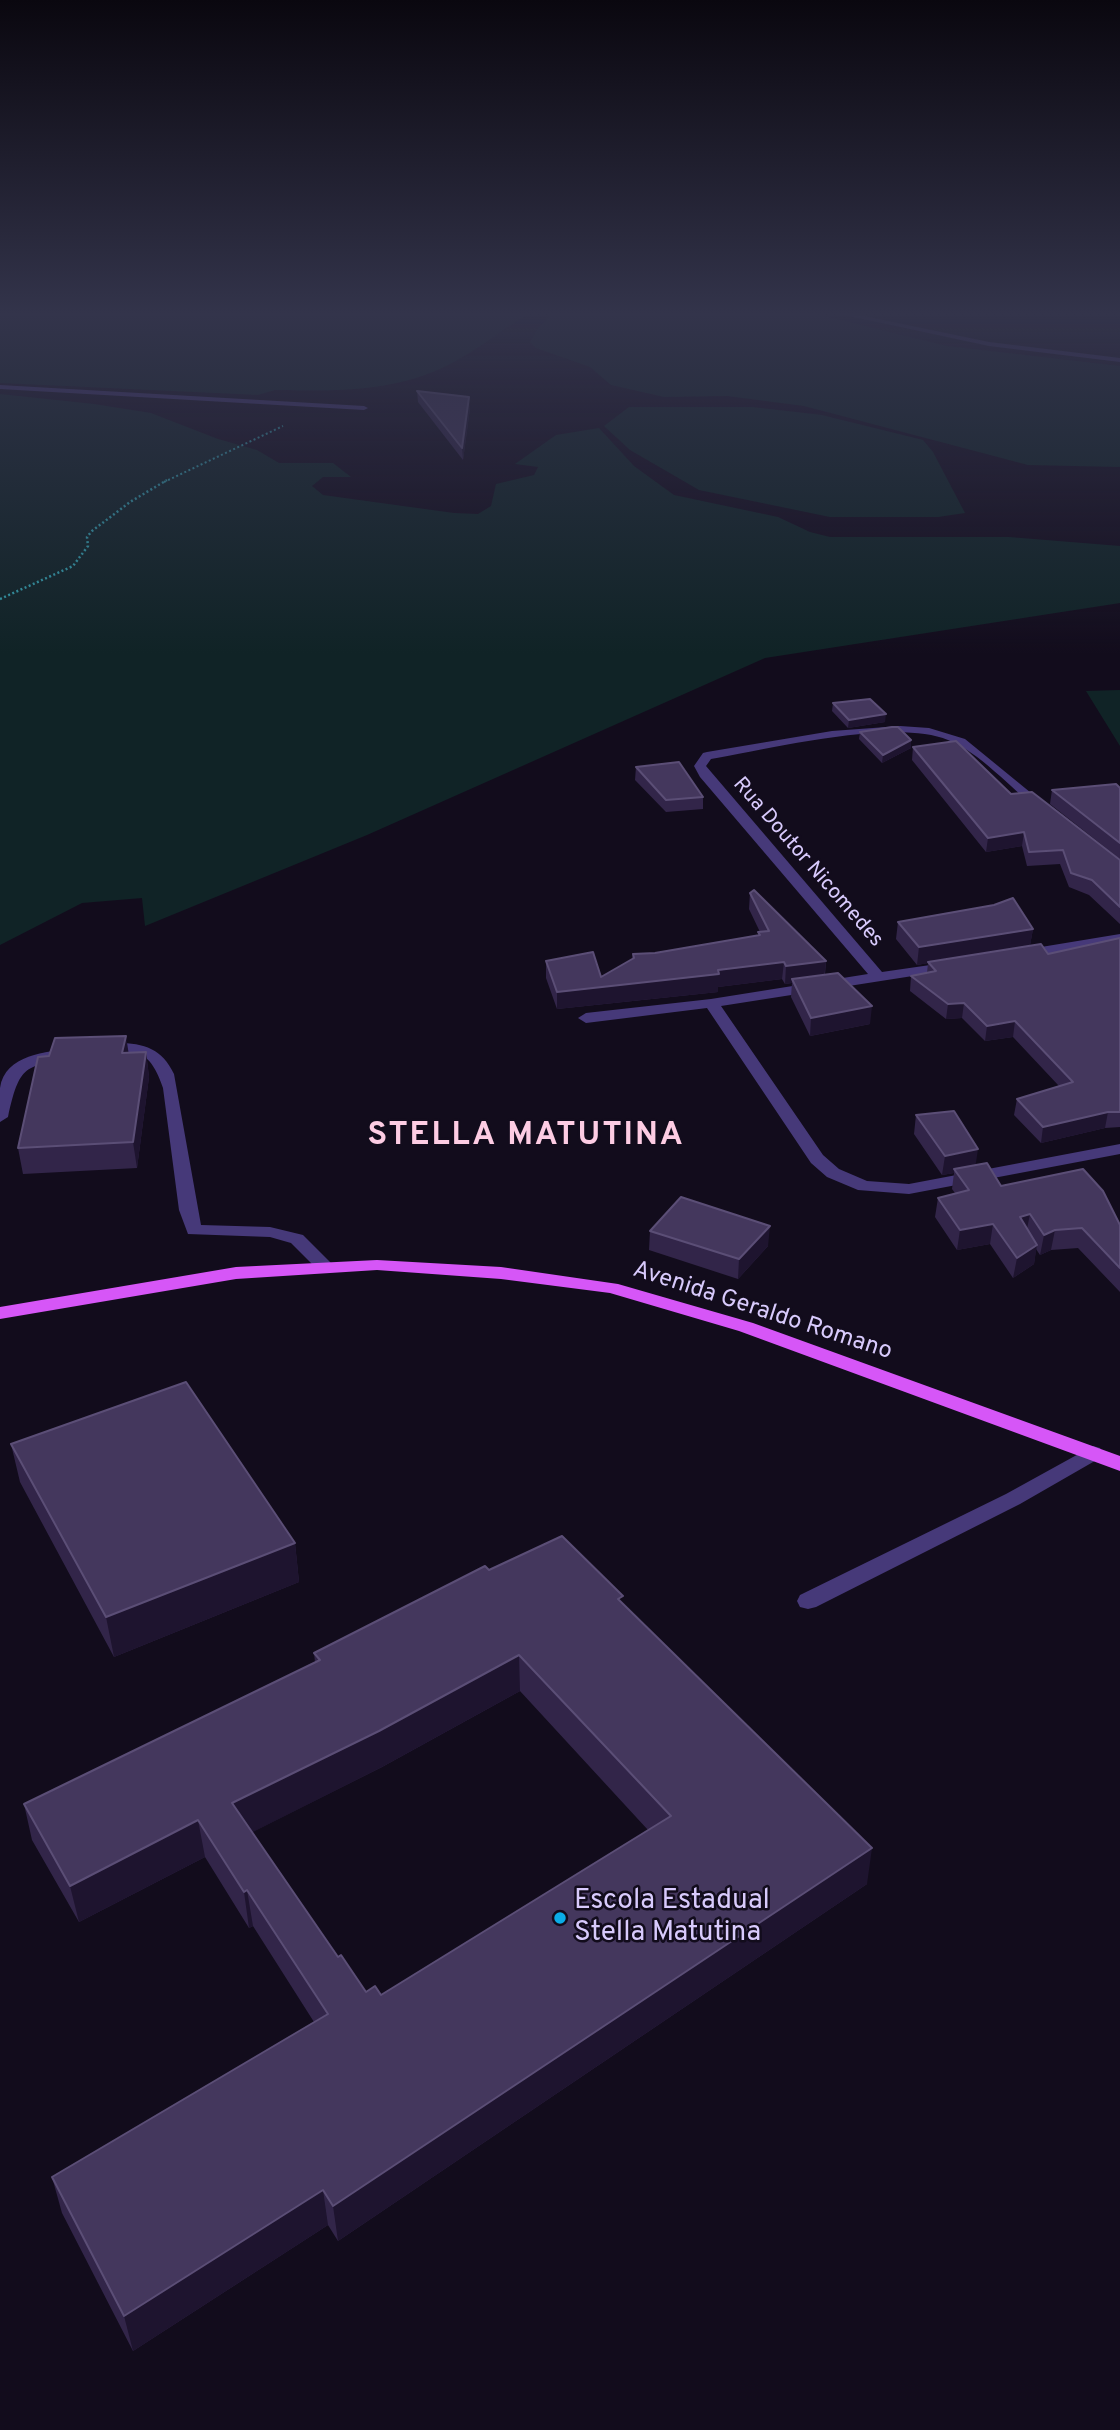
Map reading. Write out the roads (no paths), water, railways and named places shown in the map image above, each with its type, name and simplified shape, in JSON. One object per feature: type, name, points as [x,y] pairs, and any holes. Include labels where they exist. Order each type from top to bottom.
[{"type":"main road","name":"Avenida Geraldo Romano","points":[[0,1313],[236,1273],[377,1265],[501,1273],[612,1288],[746,1327],[1120,1464]]},
{"type":"street","name":"Rua Doutor Nicomedes","points":[[879,978],[704,775],[700,766],[707,756],[891,728],[930,730],[954,737],[1047,811]]},
{"type":"street","points":[[1013,956],[1120,938]]},
{"type":"street","points":[[586,1018],[711,1003],[973,963]]},
{"type":"street","points":[[711,1003],[817,1159],[833,1173],[864,1186],[909,1189],[1120,1149]]},
{"type":"street","points":[[0,1117],[7,1084],[18,1067],[37,1057],[134,1046],[153,1052],[165,1069],[171,1088],[188,1210],[194,1230],[270,1232],[297,1239],[326,1268]]},
{"type":"street","points":[[808,1601],[1013,1499],[1093,1453]]},
{"type":"place","name":"Escola Estadual Stella Matutina","points":[[560,1918]]},
{"type":"district","name":"STELLA MATUTINA","points":[[526,1138]]}]
